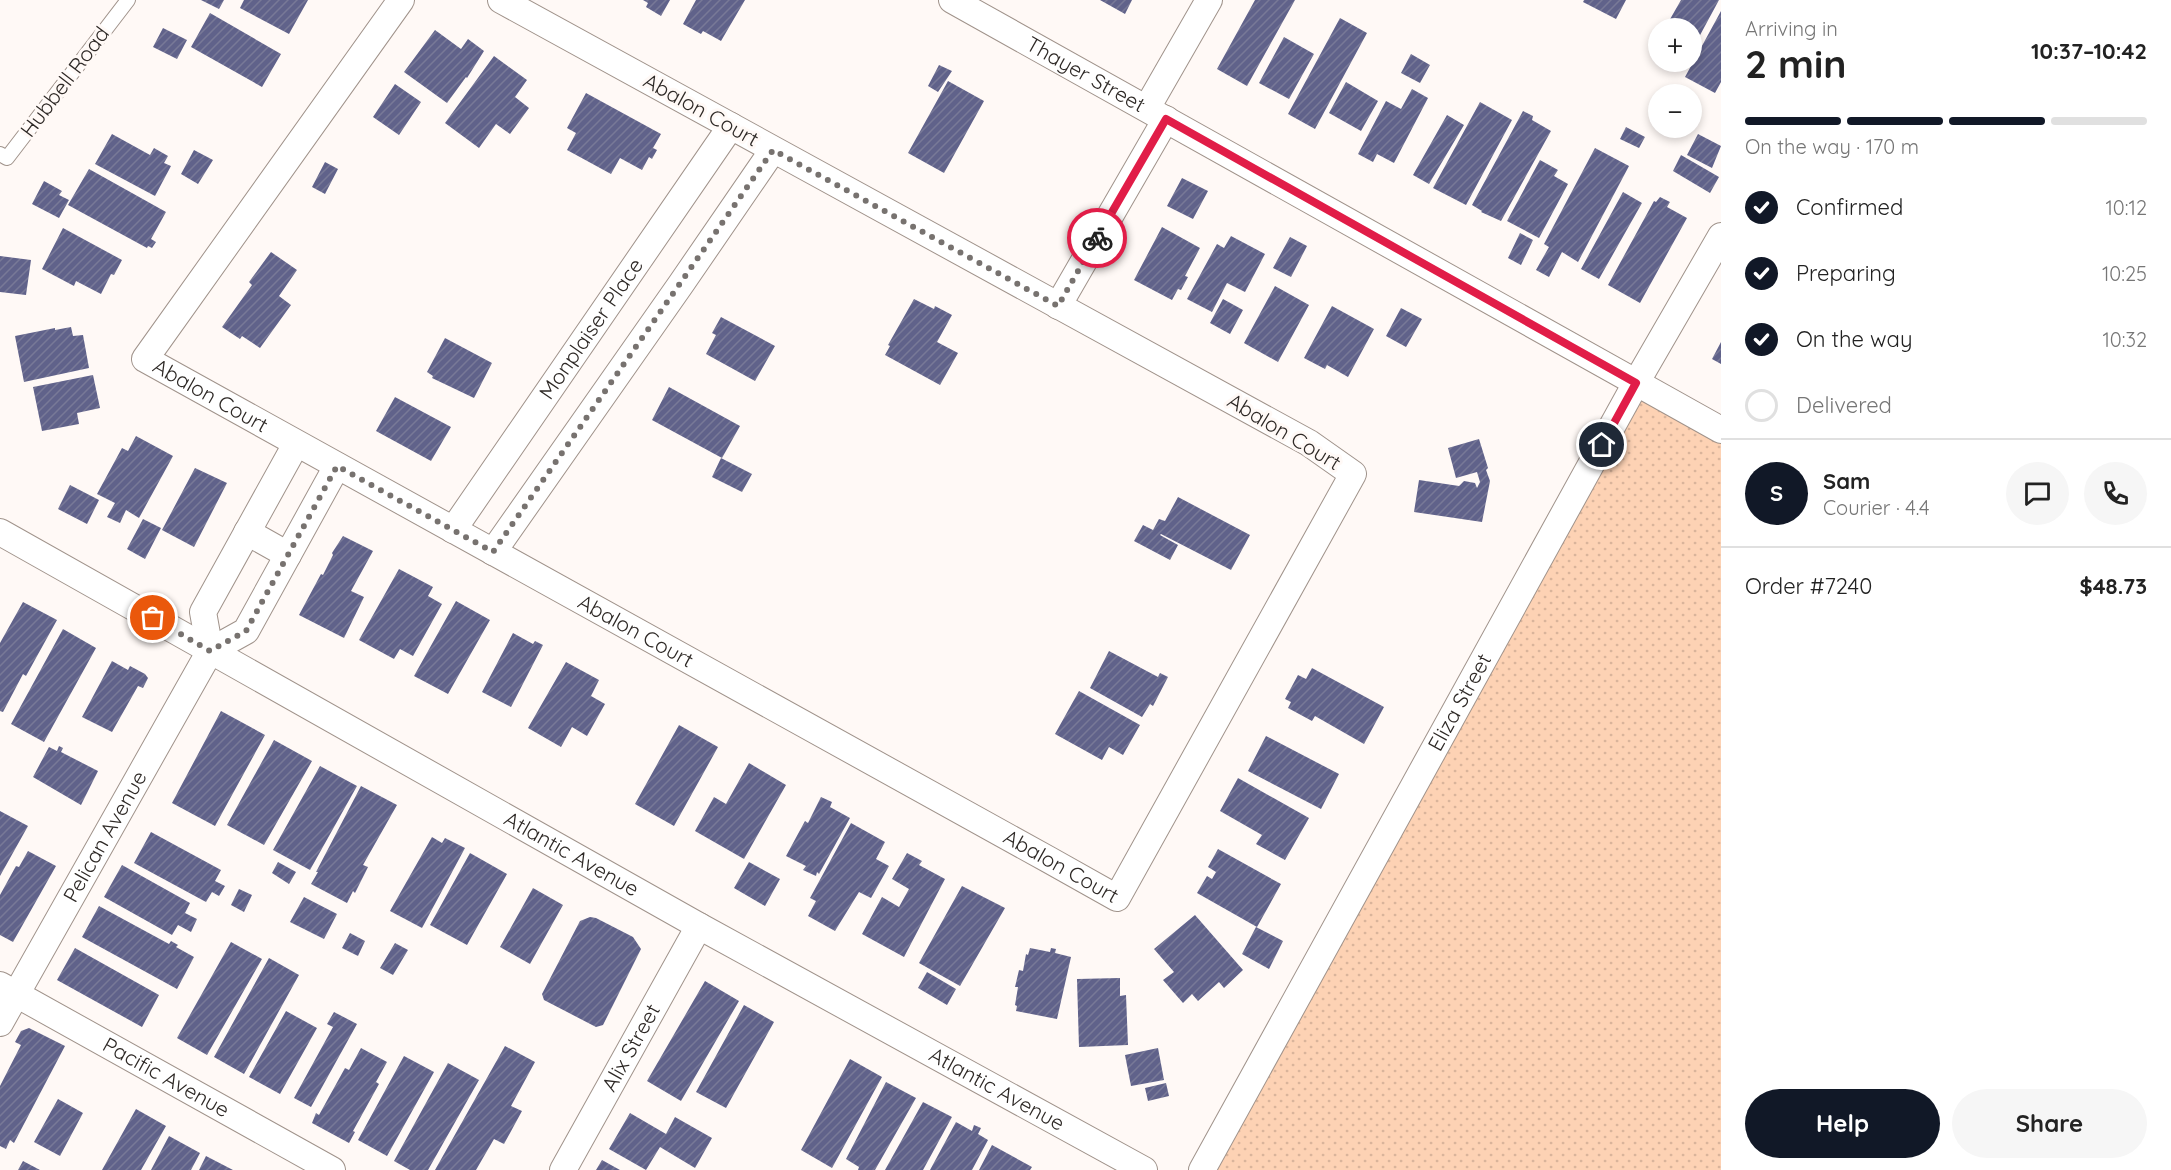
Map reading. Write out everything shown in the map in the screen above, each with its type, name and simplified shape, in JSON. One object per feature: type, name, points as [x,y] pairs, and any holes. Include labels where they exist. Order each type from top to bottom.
[{"type":"street","name":"Abalon Court","points":[[401,0],[145,358],[296,444],[1117,898],[1353,474],[1310,443],[501,0]]},
{"type":"street","name":"Thayer Street","points":[[952,0],[1721,430]]},
{"type":"street","points":[[1058,306],[1156,114],[1209,0]]},
{"type":"street","name":"Monplaiser Place","points":[[453,530],[731,126]]},
{"type":"street","points":[[493,552],[773,150]]},
{"type":"street","name":"Eliza Street","points":[[1202,1170],[1636,383],[1721,237]]},
{"type":"street","points":[[296,444],[203,612],[210,651],[246,631],[337,466]]},
{"type":"street","name":"Atlantic Avenue","points":[[0,532],[699,926],[1144,1170]]},
{"type":"street","points":[[247,532],[288,555]]},
{"type":"street","name":"Pelican Avenue","points":[[0,1023],[8,990],[210,651]]},
{"type":"street","name":"Alix Street","points":[[562,1170],[699,926]]},
{"type":"street","name":"Pacific Avenue","points":[[8,990],[332,1170]]},
{"type":"lane","name":"Hubbell Road","points":[[0,154],[7,158],[128,0]]},
{"type":"shaded area","points":[[1636,383],[1721,430],[1721,1170],[1202,1170]]},
{"type":"building","points":[[201,0],[224,0],[219,9]]},
{"type":"building","points":[[244,0],[308,0],[289,34],[240,8]]},
{"type":"building","points":[[643,0],[670,0],[661,16],[646,7],[648,3]]},
{"type":"building","points":[[696,0],[745,0],[721,41],[683,24]]},
{"type":"building","points":[[1100,0],[1132,0],[1125,14]]},
{"type":"building","points":[[1255,0],[1295,0],[1247,86],[1217,69]]},
{"type":"building","points":[[1584,0],[1626,0],[1616,19],[1583,2]]},
{"type":"building","points":[[1681,0],[1719,0],[1702,31],[1702,18],[1671,18]]},
{"type":"building","points":[[1721,11],[1721,82],[1715,93],[1702,84],[1685,77],[1688,72],[1702,72],[1702,46]]},
{"type":"building","points":[[210,13],[281,54],[262,87],[191,47]]},
{"type":"building","points":[[1340,18],[1367,33],[1315,129],[1288,114]]},
{"type":"building","points":[[163,28],[187,40],[177,59],[153,47]]},
{"type":"building","points":[[435,30],[461,49],[468,39],[484,51],[467,78],[447,103],[404,72]]},
{"type":"building","points":[[1284,37],[1314,54],[1289,99],[1259,83]]},
{"type":"building","points":[[1411,54],[1430,65],[1420,83],[1401,73]]},
{"type":"building","points":[[494,56],[527,80],[515,97],[529,108],[510,134],[496,124],[479,148],[445,123]]},
{"type":"building","points":[[939,65],[952,71],[938,92],[928,86]]},
{"type":"building","points":[[948,81],[984,101],[944,173],[908,153]]},
{"type":"building","points":[[1346,82],[1378,101],[1361,131],[1329,113]]},
{"type":"building","points":[[395,84],[421,102],[399,135],[373,117]]},
{"type":"building","points":[[1412,89],[1428,98],[1394,163],[1377,154],[1373,162],[1358,154],[1386,101],[1401,109]]},
{"type":"building","points":[[586,93],[661,134],[653,148],[657,150],[652,159],[649,157],[642,170],[620,158],[611,174],[567,150],[576,133],[567,128]]},
{"type":"building","points":[[1480,102],[1512,120],[1466,205],[1433,188]]},
{"type":"building","points":[[1523,111],[1533,116],[1532,120],[1551,131],[1501,221],[1472,205]]},
{"type":"building","points":[[1447,115],[1464,125],[1429,184],[1413,175]]},
{"type":"building","points":[[1626,127],[1645,137],[1639,148],[1620,139]]},
{"type":"building","points":[[112,134],[150,155],[154,148],[168,156],[164,163],[171,166],[155,196],[95,164]]},
{"type":"building","points":[[1702,136],[1721,146],[1712,168],[1687,155],[1696,138],[1702,138]]},
{"type":"building","points":[[1595,148],[1629,166],[1578,262],[1562,252],[1549,277],[1536,270],[1549,247],[1544,244]]},
{"type":"building","points":[[194,150],[213,160],[198,184],[181,174]]},
{"type":"building","points":[[1681,155],[1719,177],[1710,193],[1673,171]]},
{"type":"building","points":[[1540,160],[1558,170],[1554,176],[1568,184],[1539,238],[1507,221]]},
{"type":"building","points":[[325,162],[338,169],[325,194],[312,187]]},
{"type":"building","points":[[89,169],[166,212],[151,239],[156,242],[152,248],[148,246],[147,248],[68,205]]},
{"type":"building","points":[[1182,178],[1208,191],[1193,219],[1167,206]]},
{"type":"building","points":[[44,181],[62,191],[59,195],[69,200],[59,218],[32,204]]},
{"type":"building","points":[[1623,192],[1642,203],[1599,279],[1581,269]]},
{"type":"building","points":[[1660,197],[1670,202],[1667,207],[1687,218],[1640,303],[1608,285],[1654,201],[1656,202]]},
{"type":"building","points":[[1162,227],[1200,248],[1185,276],[1188,277],[1181,290],[1178,289],[1172,300],[1134,280]]},
{"type":"building","points":[[63,228],[122,260],[114,275],[111,274],[101,294],[76,281],[74,286],[42,269]]},
{"type":"building","points":[[1520,233],[1533,240],[1521,265],[1508,258]]},
{"type":"building","points":[[1231,236],[1265,254],[1245,292],[1227,283],[1212,312],[1187,299],[1217,244],[1224,248]]},
{"type":"building","points":[[1290,237],[1307,246],[1291,277],[1273,268]]},
{"type":"building","points":[[271,252],[297,270],[279,296],[291,305],[260,348],[222,327],[252,285],[249,282]]},
{"type":"building","points":[[0,256],[31,260],[26,295],[0,292]]},
{"type":"building","points":[[1275,286],[1309,305],[1278,362],[1244,343]]},
{"type":"building","points":[[914,299],[952,315],[937,342],[958,353],[940,385],[885,355],[890,346],[888,345]]},
{"type":"building","points":[[1223,299],[1243,310],[1230,334],[1210,323]]},
{"type":"building","points":[[1332,306],[1374,329],[1348,377],[1327,365],[1325,369],[1304,358]]},
{"type":"building","points":[[1401,308],[1422,319],[1406,347],[1386,336]]},
{"type":"building","points":[[721,317],[775,346],[755,381],[706,354],[716,335],[712,333]]},
{"type":"building","points":[[71,327],[73,336],[83,335],[89,368],[24,382],[15,336]]},
{"type":"building","points":[[445,338],[492,363],[474,398],[432,378],[433,376],[427,372]]},
{"type":"building","points":[[1721,342],[1721,364],[1712,359]]},
{"type":"building","points":[[93,375],[100,408],[77,413],[79,424],[42,431],[33,387]]},
{"type":"building","points":[[669,387],[740,426],[722,458],[652,420]]},
{"type":"building","points":[[395,397],[451,427],[431,461],[376,431]]},
{"type":"building","points":[[136,436],[173,456],[139,518],[126,510],[120,523],[107,517],[115,503],[97,494],[122,448],[128,451]]},
{"type":"building","points":[[1479,439],[1490,481],[1482,522],[1414,512],[1419,480],[1459,486],[1464,481],[1475,483],[1477,488],[1480,482],[1477,472],[1456,478],[1448,448]]},
{"type":"building","points":[[721,458],[752,474],[742,492],[712,477]]},
{"type":"building","points":[[195,468],[227,483],[194,547],[162,530]]},
{"type":"building","points":[[70,485],[99,500],[87,524],[58,509]]},
{"type":"building","points":[[1178,497],[1250,535],[1231,570],[1161,534],[1178,545],[1170,560],[1134,541],[1143,525],[1153,530],[1159,519],[1165,521]]},
{"type":"building","points":[[143,519],[161,528],[145,559],[127,549]]},
{"type":"building","points":[[343,536],[373,551],[351,591],[364,597],[344,638],[299,615]]},
{"type":"building","points":[[399,569],[433,587],[428,596],[442,604],[413,656],[400,649],[394,659],[359,640]]},
{"type":"building","points":[[456,601],[490,620],[448,694],[414,676]]},
{"type":"building","points":[[23,602],[57,620],[26,676],[23,674],[3,712],[0,711],[0,643]]},
{"type":"building","points":[[63,629],[96,648],[44,742],[11,724]]},
{"type":"building","points":[[513,633],[533,644],[535,641],[543,645],[511,707],[482,692]]},
{"type":"building","points":[[1109,651],[1158,677],[1160,673],[1168,677],[1153,706],[1150,704],[1142,717],[1090,688]]},
{"type":"building","points":[[112,661],[128,670],[130,666],[148,678],[143,688],[138,686],[112,732],[82,717]]},
{"type":"building","points":[[566,662],[599,680],[591,696],[605,704],[587,736],[572,727],[561,747],[528,728]]},
{"type":"building","points":[[1312,668],[1384,707],[1364,744],[1315,716],[1312,721],[1288,708],[1291,702],[1285,699],[1298,675],[1306,679]]},
{"type":"building","points":[[1079,691],[1140,725],[1123,755],[1109,747],[1102,760],[1055,734]]},
{"type":"building","points":[[221,711],[265,735],[215,826],[172,803]]},
{"type":"building","points":[[679,725],[718,747],[674,826],[635,804]]},
{"type":"building","points":[[1266,736],[1339,774],[1321,809],[1248,771]]},
{"type":"building","points":[[274,740],[312,761],[264,845],[227,825]]},
{"type":"building","points":[[59,746],[63,748],[61,752],[98,771],[81,805],[33,777],[49,747],[57,751]]},
{"type":"building","points":[[749,763],[786,785],[744,859],[695,831],[714,797],[726,804]]},
{"type":"building","points":[[320,766],[357,786],[310,870],[273,850]]},
{"type":"building","points":[[1238,778],[1309,818],[1285,860],[1256,844],[1262,835],[1220,811]]},
{"type":"building","points":[[361,786],[397,805],[363,865],[368,867],[355,893],[353,891],[347,903],[311,884]]},
{"type":"building","points":[[821,797],[832,802],[830,807],[850,818],[816,876],[803,870],[806,866],[786,856],[805,821],[808,823]]},
{"type":"building","points":[[0,811],[28,826],[0,876]]},
{"type":"building","points":[[851,823],[885,842],[876,859],[889,866],[871,898],[859,892],[835,931],[808,916],[816,901],[810,898]]},
{"type":"building","points":[[151,832],[221,870],[215,881],[225,886],[219,896],[212,892],[206,902],[134,863]]},
{"type":"building","points":[[432,837],[442,843],[445,838],[465,848],[422,928],[390,911]]},
{"type":"building","points":[[1218,849],[1281,884],[1257,927],[1197,893],[1207,876],[1212,879],[1216,872],[1208,867]]},
{"type":"building","points":[[28,851],[56,866],[13,942],[0,935],[0,895],[16,866],[19,867]]},
{"type":"building","points":[[470,853],[507,874],[467,945],[430,925]]},
{"type":"building","points":[[907,853],[922,861],[919,865],[945,879],[904,957],[862,934],[882,897],[899,907],[909,889],[892,879]]},
{"type":"building","points":[[278,862],[296,872],[289,884],[272,873]]},
{"type":"building","points":[[749,862],[780,879],[765,906],[734,888]]},
{"type":"building","points":[[122,865],[190,903],[185,913],[197,919],[191,932],[178,925],[172,935],[104,897]]},
{"type":"building","points":[[962,886],[1005,908],[960,986],[919,963]]},
{"type":"building","points":[[533,888],[563,905],[530,964],[500,947]]},
{"type":"building","points":[[239,889],[252,895],[244,912],[231,905]]},
{"type":"building","points":[[304,897],[337,914],[324,939],[290,922]]},
{"type":"building","points":[[99,906],[169,944],[171,941],[178,945],[176,947],[194,957],[177,989],[82,937]]},
{"type":"building","points":[[1195,915],[1243,970],[1224,988],[1219,982],[1198,1001],[1192,994],[1183,1003],[1163,980],[1174,972],[1154,949]]},
{"type":"building","points":[[590,917],[633,937],[641,949],[603,1025],[596,1027],[544,1000],[542,994],[580,921]]},
{"type":"building","points":[[1256,927],[1283,941],[1269,969],[1242,954]]},
{"type":"building","points":[[350,933],[365,941],[358,956],[342,948]]},
{"type":"building","points":[[231,942],[262,959],[207,1055],[177,1038]]},
{"type":"building","points":[[395,943],[408,950],[393,975],[380,968]]},
{"type":"building","points":[[75,948],[159,995],[142,1027],[57,980]]},
{"type":"building","points":[[1030,948],[1050,952],[1051,948],[1056,949],[1055,953],[1071,957],[1057,1019],[1016,1011],[1018,987],[1015,987],[1019,970],[1023,971],[1026,954],[1028,955]]},
{"type":"building","points":[[269,958],[299,975],[244,1074],[214,1057]]},
{"type":"building","points":[[927,972],[956,989],[947,1005],[918,988]]},
{"type":"building","points":[[1120,978],[1120,996],[1126,995],[1128,1045],[1079,1047],[1077,979]]},
{"type":"building","points":[[705,981],[739,1001],[681,1101],[647,1081]]},
{"type":"building","points":[[744,1005],[774,1022],[726,1108],[696,1092]]},
{"type":"building","points":[[286,1011],[317,1028],[280,1094],[249,1077]]},
{"type":"building","points":[[334,1012],[357,1024],[311,1107],[294,1098],[333,1027],[327,1024]]},
{"type":"building","points":[[29,1028],[65,1046],[14,1143],[10,1140],[6,1149],[0,1146],[0,1086],[21,1045],[15,1042],[21,1031]]},
{"type":"building","points":[[505,1046],[535,1062],[511,1106],[522,1111],[504,1144],[494,1139],[476,1170],[435,1170]]},
{"type":"building","points":[[361,1048],[387,1062],[376,1082],[379,1084],[353,1131],[355,1132],[349,1143],[312,1123],[316,1113],[319,1115],[345,1068],[349,1070]]},
{"type":"building","points":[[1158,1048],[1164,1080],[1131,1086],[1125,1055]]},
{"type":"building","points":[[404,1056],[434,1072],[387,1156],[358,1140]]},
{"type":"building","points":[[850,1059],[882,1077],[832,1168],[801,1150]]},
{"type":"building","points":[[448,1063],[479,1080],[428,1170],[410,1170],[394,1161]]},
{"type":"building","points":[[886,1082],[916,1098],[875,1170],[858,1170],[859,1167],[846,1159]]},
{"type":"building","points":[[1166,1083],[1169,1096],[1148,1101],[1145,1088]]},
{"type":"building","points":[[58,1099],[83,1113],[60,1156],[34,1142]]},
{"type":"building","points":[[923,1102],[952,1117],[923,1170],[885,1170]]},
{"type":"building","points":[[136,1109],[166,1126],[141,1170],[102,1170]]},
{"type":"building","points":[[630,1113],[666,1134],[675,1117],[712,1138],[695,1168],[660,1147],[646,1170],[609,1149]]},
{"type":"building","points":[[956,1122],[972,1131],[974,1125],[981,1128],[978,1134],[988,1140],[972,1170],[930,1170]]},
{"type":"building","points":[[169,1136],[200,1153],[191,1170],[151,1170]]},
{"type":"building","points":[[992,1145],[1032,1167],[1030,1170],[979,1170]]},
{"type":"building","points":[[206,1156],[233,1170],[199,1170]]},
{"type":"building","points":[[602,1160],[620,1170],[596,1170]]},
{"type":"building","points":[[23,1161],[40,1170],[18,1170]]},
{"type":"way so far","points":[[153,618],[210,651],[246,631],[337,466],[493,552],[773,150],[1058,306],[1097,238]]},
{"type":"route","points":[[1097,238],[1166,119],[1636,383],[1602,445]]}]
